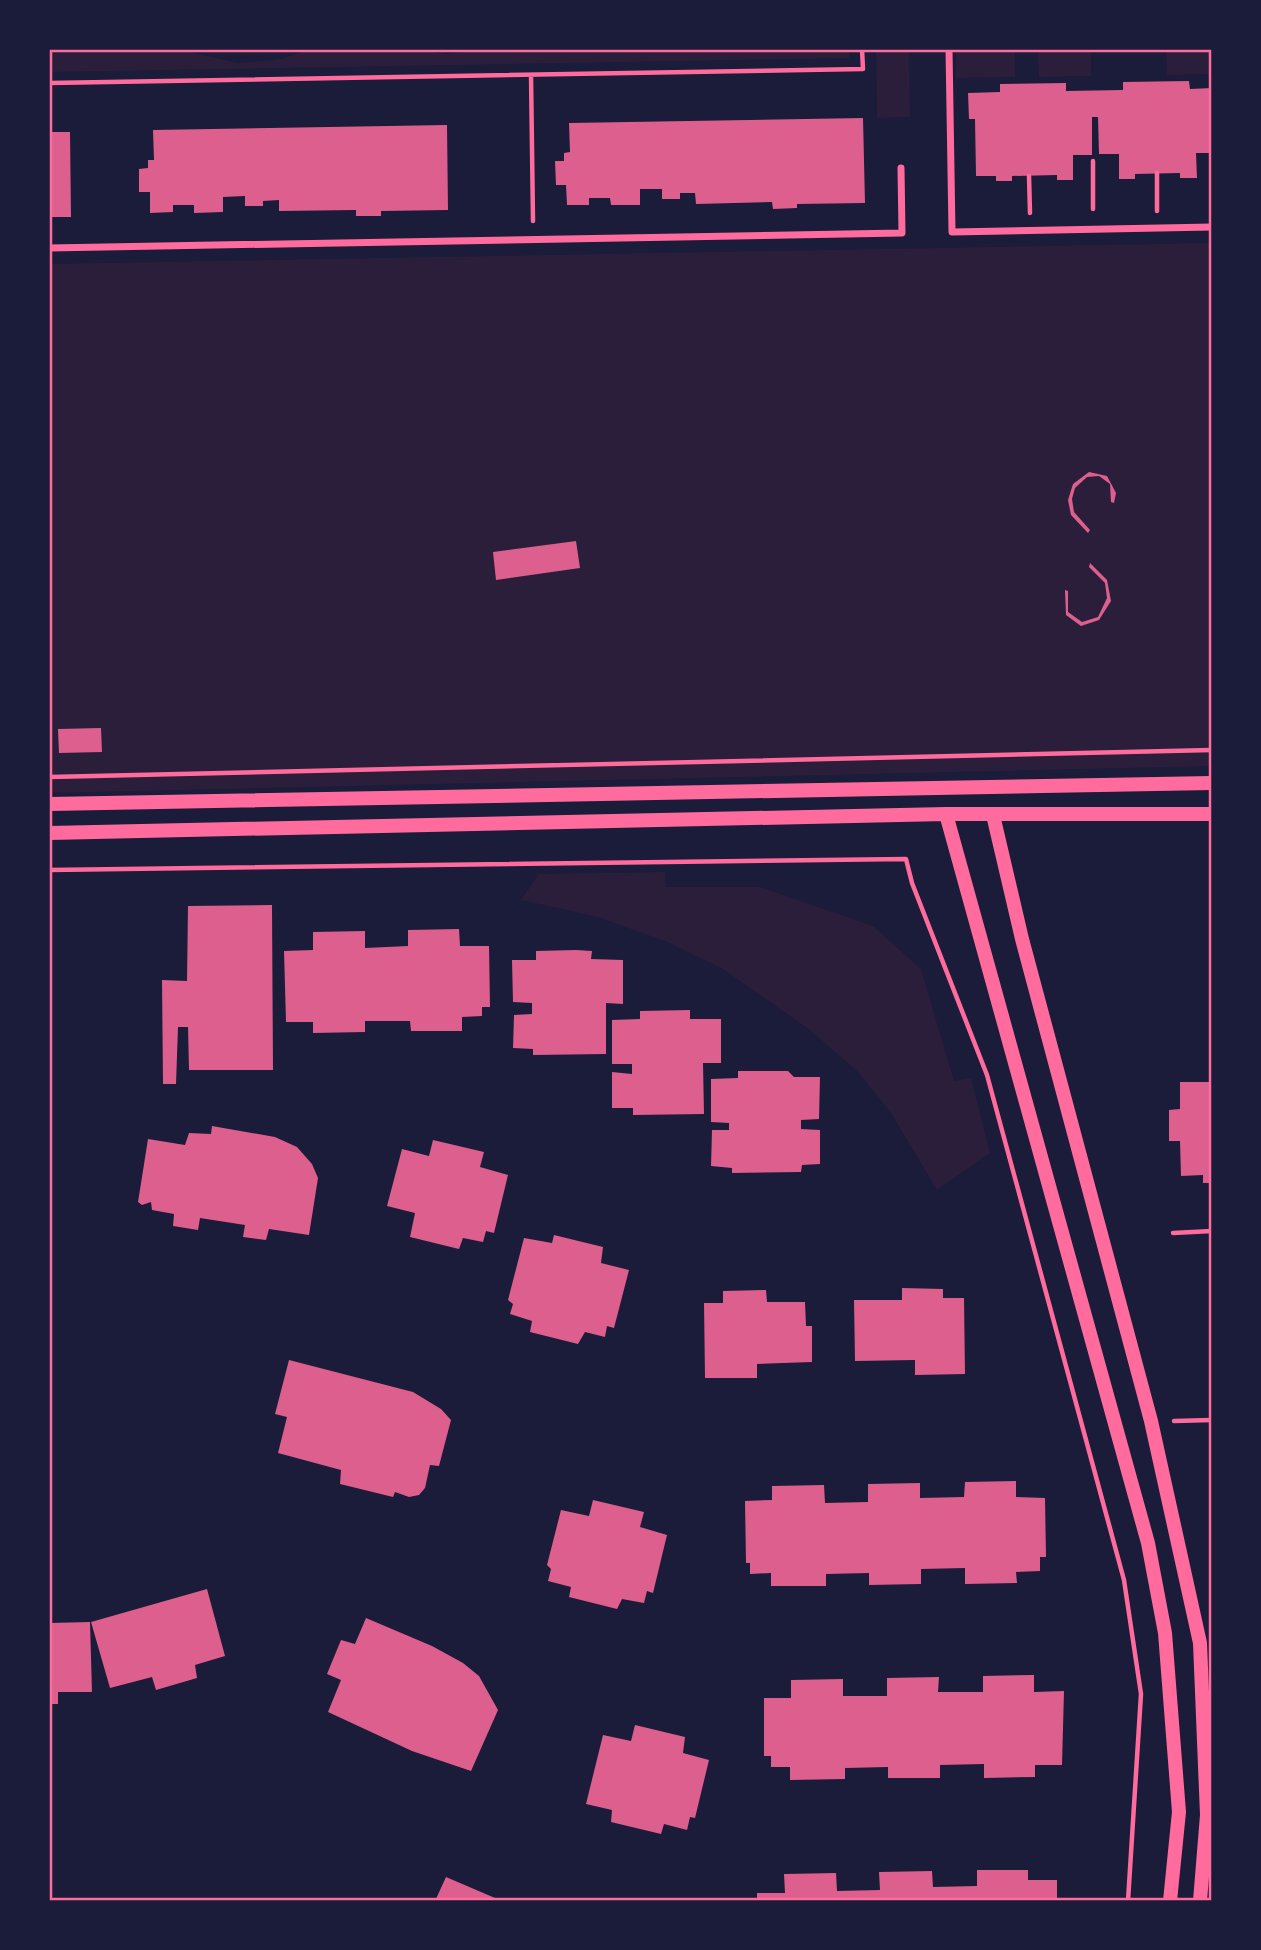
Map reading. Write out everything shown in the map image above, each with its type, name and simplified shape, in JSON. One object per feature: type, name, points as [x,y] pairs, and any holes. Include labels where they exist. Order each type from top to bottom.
[{"type":"main road","points":[[49,804],[1212,783]]},
{"type":"main road","points":[[49,833],[946,814],[1212,814]]},
{"type":"main road","points":[[946,814],[1148,1543],[1164,1633],[1179,1812],[1170,1901]]},
{"type":"main road","points":[[993,815],[1025,952],[1151,1421],[1200,1643],[1207,1815],[1200,1901]]},
{"type":"street","points":[[949,49],[952,232],[1212,227]]},
{"type":"street","points":[[49,248],[902,233],[901,168]]},
{"type":"path","points":[[49,83],[863,69],[862,49]]},
{"type":"path","points":[[531,75],[534,239]]},
{"type":"path","points":[[1093,161],[1094,229]]},
{"type":"path","points":[[1157,173],[1158,228]]},
{"type":"path","points":[[1029,176],[1030,231]]},
{"type":"path","points":[[49,777],[1212,750]]},
{"type":"path","points":[[49,870],[906,859],[912,883],[987,1075],[1124,1580],[1141,1694],[1128,1901]]},
{"type":"path","points":[[1173,1233],[1212,1231]]},
{"type":"path","points":[[1151,1421],[1212,1420]]},
{"type":"shaded area","points":[[49,49],[176,49],[238,63],[282,59],[309,49],[414,49],[447,54],[489,49],[849,49],[849,58],[49,72]]},
{"type":"shaded area","points":[[876,49],[909,49],[910,117],[877,118]]},
{"type":"shaded area","points":[[956,49],[1015,49],[1015,77],[956,78]]},
{"type":"shaded area","points":[[1038,49],[1091,49],[1091,76],[1039,77]]},
{"type":"shaded area","points":[[1166,49],[1212,49],[1212,74],[1167,75]]},
{"type":"shaded area","points":[[1212,243],[1212,766],[49,793],[49,264]]},
{"type":"shaded area","points":[[665,872],[666,887],[760,887],[873,926],[921,969],[954,1081],[971,1078],[990,1153],[937,1190],[891,1113],[859,1073],[810,1030],[723,969],[667,942],[598,917],[521,900],[539,874]]},
{"type":"building","points":[[1189,81],[1190,89],[1212,88],[1212,153],[1196,153],[1197,178],[1180,178],[1180,173],[1135,174],[1135,179],[1119,179],[1119,154],[1099,154],[1098,117],[1092,117],[1092,155],[1073,155],[1073,180],[1057,180],[1057,175],[1012,176],[1012,181],[996,181],[996,176],[976,176],[975,119],[969,119],[968,93],[1000,92],[1000,84],[1066,83],[1066,91],[1123,90],[1123,82]]},
{"type":"building","points":[[863,118],[865,203],[797,204],[797,208],[773,209],[772,202],[696,204],[695,193],[680,193],[680,199],[662,199],[662,189],[640,189],[640,205],[611,205],[610,198],[589,198],[589,205],[567,205],[566,185],[556,185],[555,161],[564,161],[564,153],[570,152],[569,123]]},
{"type":"building","points":[[447,125],[448,210],[381,211],[381,216],[356,216],[356,210],[279,211],[279,200],[263,201],[263,206],[245,206],[245,196],[223,197],[223,212],[194,213],[194,205],[173,205],[173,212],[150,213],[150,192],[139,192],[139,169],[148,168],[148,160],[154,160],[153,130]]},
{"type":"building","points":[[49,132],[70,132],[71,217],[49,217]]},
{"type":"building","points":[[1089,472],[1107,476],[1116,493],[1114,503],[1111,502],[1110,484],[1099,476],[1087,477],[1075,488],[1072,499],[1074,512],[1090,530],[1088,533],[1071,515],[1068,500],[1073,484]]},
{"type":"building","points":[[576,541],[580,568],[496,580],[493,552]]},
{"type":"building","points":[[1090,563],[1107,580],[1111,601],[1099,620],[1081,626],[1066,615],[1065,590],[1068,591],[1068,612],[1082,622],[1098,617],[1107,598],[1105,583],[1089,567]]},
{"type":"building","points":[[101,728],[102,752],[59,753],[58,729]]},
{"type":"building","points":[[272,905],[273,1070],[189,1070],[188,1027],[178,1027],[176,1084],[163,1084],[162,980],[187,981],[188,906]]},
{"type":"building","points":[[459,929],[460,946],[489,946],[490,1007],[482,1007],[482,1016],[462,1017],[462,1031],[411,1031],[410,1021],[365,1021],[365,1032],[313,1033],[313,1022],[286,1022],[284,951],[313,950],[313,932],[365,931],[365,948],[408,946],[408,930]]},
{"type":"building","points":[[536,951],[592,951],[591,959],[623,960],[623,1004],[606,1003],[606,1054],[533,1055],[533,1049],[513,1048],[514,1015],[532,1014],[532,1003],[513,1002],[512,960],[536,960]]},
{"type":"building","points":[[690,1010],[690,1019],[721,1019],[721,1063],[703,1063],[704,1114],[633,1115],[633,1108],[612,1108],[612,1072],[632,1074],[632,1064],[612,1064],[612,1020],[640,1019],[640,1011]]},
{"type":"building","points":[[738,1071],[788,1071],[794,1077],[820,1077],[819,1119],[801,1120],[801,1129],[820,1130],[820,1164],[802,1165],[801,1172],[732,1173],[732,1168],[711,1166],[712,1130],[729,1130],[729,1123],[711,1122],[711,1079],[738,1078]]},
{"type":"building","points":[[1180,1082],[1212,1082],[1212,1183],[1203,1183],[1203,1175],[1181,1176],[1180,1141],[1169,1141],[1169,1110],[1180,1109]]},
{"type":"building","points":[[212,1126],[275,1137],[297,1147],[312,1164],[318,1178],[309,1235],[269,1229],[266,1240],[243,1237],[245,1225],[200,1218],[198,1230],[173,1226],[174,1214],[152,1210],[151,1202],[142,1205],[138,1202],[148,1139],[185,1145],[189,1133],[211,1134]]},
{"type":"building","points":[[433,1140],[484,1152],[480,1167],[508,1175],[494,1233],[486,1231],[483,1242],[463,1238],[459,1249],[410,1237],[415,1213],[387,1206],[402,1149],[429,1156]]},
{"type":"building","points":[[554,1235],[603,1247],[601,1263],[629,1270],[614,1328],[607,1326],[605,1337],[585,1332],[578,1344],[530,1332],[532,1321],[510,1314],[513,1304],[508,1300],[524,1238],[552,1243]]},
{"type":"building","points":[[902,1288],[943,1289],[943,1298],[964,1298],[965,1374],[915,1375],[915,1360],[855,1361],[854,1300],[902,1300]]},
{"type":"building","points":[[766,1290],[767,1302],[805,1302],[806,1326],[812,1326],[812,1362],[757,1364],[757,1378],[705,1378],[704,1303],[723,1303],[723,1291]]},
{"type":"building","points":[[289,1360],[413,1392],[441,1409],[451,1420],[439,1466],[430,1465],[425,1488],[419,1495],[409,1497],[395,1492],[393,1497],[340,1484],[341,1470],[278,1453],[287,1417],[275,1414]]},
{"type":"building","points":[[1016,1481],[1016,1497],[1045,1498],[1046,1557],[1040,1557],[1040,1571],[1016,1572],[1017,1583],[965,1584],[965,1568],[921,1569],[921,1584],[869,1585],[869,1573],[826,1574],[826,1586],[771,1586],[771,1573],[750,1574],[750,1563],[746,1563],[745,1501],[772,1500],[772,1486],[824,1485],[825,1503],[868,1502],[868,1484],[920,1483],[920,1498],[964,1497],[965,1482]]},
{"type":"building","points":[[593,1500],[644,1512],[640,1527],[667,1535],[653,1593],[647,1591],[644,1603],[622,1599],[617,1609],[569,1597],[571,1587],[548,1581],[551,1569],[547,1565],[561,1510],[589,1516]]},
{"type":"building","points":[[207,1589],[225,1656],[195,1665],[197,1678],[156,1690],[152,1677],[110,1688],[91,1622]]},
{"type":"building","points":[[366,1618],[432,1646],[463,1663],[479,1676],[498,1710],[471,1771],[412,1751],[328,1712],[341,1680],[327,1674],[341,1640],[355,1644]]},
{"type":"building","points":[[90,1622],[92,1692],[58,1692],[58,1704],[49,1704],[49,1623]]},
{"type":"building","points":[[1034,1675],[1034,1692],[1064,1691],[1062,1765],[1035,1765],[1035,1777],[984,1778],[984,1764],[940,1765],[940,1778],[888,1778],[888,1767],[845,1768],[845,1779],[790,1780],[790,1767],[771,1767],[771,1756],[764,1756],[764,1698],[791,1698],[791,1680],[843,1679],[843,1696],[887,1696],[887,1678],[939,1677],[938,1692],[983,1692],[983,1676]]},
{"type":"building","points":[[635,1725],[685,1737],[683,1753],[709,1760],[695,1818],[690,1817],[687,1830],[664,1824],[661,1834],[611,1822],[612,1810],[586,1804],[603,1735],[631,1741]]},
{"type":"building","points":[[977,1870],[1028,1870],[1028,1880],[1057,1880],[1057,1901],[757,1901],[757,1893],[785,1893],[784,1874],[836,1873],[837,1891],[880,1890],[879,1872],[932,1871],[933,1887],[977,1886]]},
{"type":"building","points":[[446,1877],[502,1901],[435,1901]]}]
